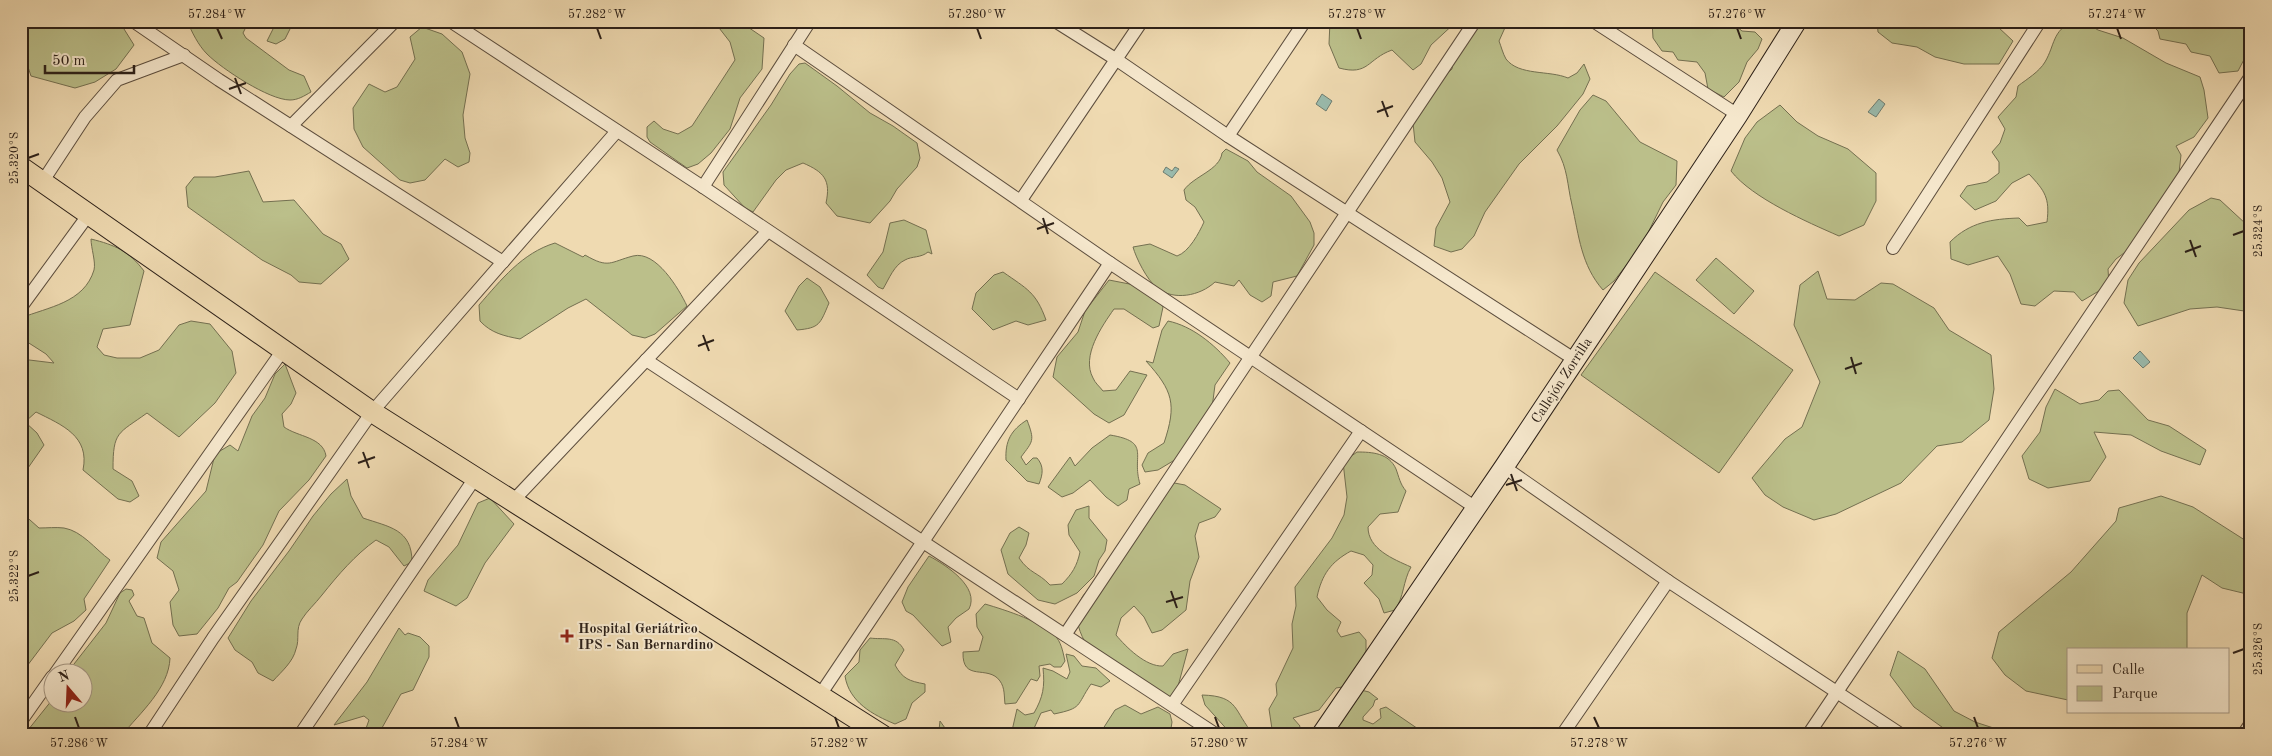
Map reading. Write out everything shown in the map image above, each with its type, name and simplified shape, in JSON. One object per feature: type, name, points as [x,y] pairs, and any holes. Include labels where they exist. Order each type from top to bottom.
[{"type":"main road","points":[[21,167],[372,412],[882,735]]},
{"type":"street","points":[[133,21],[219,80],[503,262]]},
{"type":"street","points":[[290,126],[394,21]]},
{"type":"street","points":[[450,21],[704,187],[1019,399]]},
{"type":"street","points":[[704,187],[810,21]]},
{"type":"street","points":[[1055,21],[1117,60],[1228,136],[1574,359]]},
{"type":"street","points":[[1021,200],[1142,21]]},
{"type":"street","points":[[1228,136],[1305,21]]},
{"type":"street","points":[[1065,635],[1475,21]]},
{"type":"street","points":[[1593,21],[1738,115]]},
{"type":"street","name":"Callejón Zorrilla","points":[[1321,735],[1504,467],[1738,115],[1798,21]]},
{"type":"street","points":[[1892,248],[2040,21]]},
{"type":"street","points":[[794,45],[1110,263],[1476,508]]},
{"type":"street","points":[[43,181],[85,117],[117,80],[184,55]]},
{"type":"street","points":[[1808,735],[2251,76]]},
{"type":"street","points":[[149,735],[213,638],[372,412],[617,131]]},
{"type":"street","points":[[21,308],[89,214]]},
{"type":"street","points":[[513,501],[768,231]]},
{"type":"street","points":[[820,695],[1110,263]]},
{"type":"street","points":[[62,664],[283,350]]},
{"type":"street","points":[[646,360],[1217,735]]},
{"type":"street","points":[[1172,706],[1361,431]]},
{"type":"street","points":[[1504,467],[1668,581],[1902,735]]},
{"type":"street","points":[[300,735],[475,478]]},
{"type":"street","points":[[1562,735],[1668,581]]},
{"type":"street","points":[[21,721],[42,692]]},
{"type":"street","points":[[2243,735],[2251,723]]},
{"type":"green space","points":[[21,21],[119,21],[134,45],[116,69],[95,82],[75,88],[31,76],[28,67],[21,63]]},
{"type":"green space","points":[[187,21],[249,21],[243,33],[246,38],[289,70],[304,76],[311,92],[298,99],[281,99],[246,83],[223,68],[207,54],[198,43]]},
{"type":"green space","points":[[277,21],[294,21],[285,39],[276,44],[267,41]]},
{"type":"green space","points":[[331,21],[364,21],[360,24],[348,26]]},
{"type":"green space","points":[[716,21],[739,21],[764,38],[762,69],[740,98],[730,129],[711,153],[698,164],[687,168],[650,142],[647,137],[647,127],[654,121],[663,129],[678,134],[692,126],[735,60],[730,42],[716,24]]},
{"type":"green space","points":[[1330,21],[1457,21],[1431,45],[1421,64],[1413,70],[1392,50],[1362,68],[1349,70],[1339,68],[1329,44]]},
{"type":"green space","points":[[1477,21],[1508,21],[1499,41],[1506,59],[1518,68],[1568,78],[1577,73],[1584,64],[1590,79],[1583,94],[1557,126],[1519,164],[1485,212],[1474,236],[1462,249],[1451,252],[1434,246],[1436,228],[1450,202],[1442,178],[1432,162],[1415,142],[1413,123],[1437,84],[1452,69],[1455,50]]},
{"type":"green space","points":[[1652,21],[1730,21],[1742,31],[1755,32],[1762,39],[1758,49],[1747,62],[1739,82],[1724,97],[1708,89],[1705,73],[1697,62],[1678,60],[1673,52],[1662,51],[1653,38]]},
{"type":"green space","points":[[1877,21],[1968,21],[1972,28],[1998,27],[2013,41],[1999,64],[1964,64],[1935,57],[1917,47],[1892,43],[1878,32]]},
{"type":"green space","points":[[2073,21],[2083,21],[2098,30],[2123,38],[2166,63],[2200,77],[2208,118],[2194,137],[2176,146],[2181,155],[2179,173],[2173,189],[2149,216],[2146,229],[2132,247],[2116,259],[2108,269],[2109,285],[2082,301],[2074,292],[2054,291],[2035,306],[2021,304],[2010,274],[1998,256],[1968,265],[1951,259],[1950,242],[1965,230],[1982,223],[2000,219],[2019,218],[2027,226],[2047,222],[2048,207],[2045,195],[2029,174],[2012,183],[1996,201],[1975,210],[1960,196],[1967,186],[1987,182],[1999,173],[1999,162],[1992,152],[2000,143],[2005,129],[1998,117],[2016,97],[2018,86],[2042,66],[2061,29]]},
{"type":"green space","points":[[2131,21],[2247,21],[2251,24],[2251,46],[2238,71],[2219,73],[2210,56],[2191,52],[2186,44],[2160,39],[2158,31],[2150,23],[2140,26]]},
{"type":"green space","points":[[422,27],[442,34],[462,52],[470,74],[463,115],[465,138],[470,153],[469,162],[458,167],[445,159],[425,180],[410,183],[400,180],[363,147],[354,129],[353,108],[369,84],[385,92],[397,87],[415,59],[410,37]]},
{"type":"green space","points":[[805,63],[870,113],[917,143],[920,158],[917,167],[870,223],[837,216],[826,203],[827,188],[824,178],[816,170],[803,163],[786,170],[776,180],[753,212],[745,208],[724,185],[723,172],[771,105],[790,74],[799,64]]},
{"type":"green space","points":[[1593,95],[1606,101],[1640,142],[1677,161],[1676,185],[1663,202],[1642,245],[1614,281],[1603,290],[1585,260],[1565,170],[1557,150],[1580,110]]},
{"type":"green space","points":[[1780,105],[1797,122],[1818,136],[1848,149],[1876,173],[1876,201],[1864,225],[1839,236],[1766,200],[1752,191],[1731,171],[1745,138],[1757,122]]},
{"type":"green space","points":[[1226,149],[1248,161],[1257,172],[1291,196],[1310,222],[1314,233],[1314,245],[1297,276],[1273,282],[1271,296],[1262,302],[1250,295],[1239,280],[1234,286],[1215,282],[1202,291],[1187,295],[1171,295],[1157,288],[1149,280],[1139,263],[1133,247],[1150,244],[1177,256],[1186,251],[1204,222],[1195,207],[1186,200],[1184,190],[1217,164]]},
{"type":"green space","points":[[249,171],[263,202],[294,200],[323,234],[341,244],[349,259],[321,284],[299,282],[291,275],[262,260],[188,207],[186,187],[194,177],[215,177]]},
{"type":"green space","points":[[2211,198],[2220,200],[2246,224],[2251,221],[2251,312],[2217,307],[2190,309],[2138,326],[2124,303],[2128,280],[2139,263],[2189,210]]},
{"type":"green space","points":[[904,220],[926,230],[932,254],[928,252],[901,262],[883,289],[878,287],[867,275],[883,252],[890,223]]},
{"type":"green space","points":[[91,239],[121,250],[133,258],[144,271],[130,325],[103,329],[97,347],[104,355],[117,358],[140,358],[159,350],[179,325],[191,321],[210,324],[232,351],[236,373],[215,403],[179,437],[147,413],[123,430],[116,440],[114,447],[113,469],[132,481],[139,496],[130,502],[118,499],[83,470],[84,458],[82,448],[72,433],[36,412],[25,422],[37,433],[44,445],[21,478],[21,359],[54,363],[46,354],[21,338],[21,318],[64,302],[82,290],[94,270]]},
{"type":"green space","points":[[555,243],[583,257],[585,255],[599,262],[609,263],[633,256],[642,256],[650,259],[666,272],[687,306],[655,334],[645,338],[632,335],[586,299],[568,308],[520,339],[498,333],[484,325],[480,321],[479,305],[522,260],[532,253]]},
{"type":"green space","points":[[1716,258],[1754,291],[1734,314],[1696,280]]},
{"type":"green space","points":[[1818,271],[1827,299],[1855,300],[1881,283],[1893,284],[1934,308],[1949,330],[1991,355],[1994,389],[1989,420],[1962,442],[1937,446],[1901,483],[1836,514],[1814,520],[1783,507],[1765,495],[1752,478],[1785,439],[1802,427],[1820,382],[1794,325],[1800,285]]},
{"type":"green space","points":[[1003,272],[1030,292],[1046,320],[1028,325],[1016,321],[993,330],[972,309],[976,293],[994,275]]},
{"type":"green space","points":[[1655,272],[1793,370],[1719,473],[1581,375]]},
{"type":"green space","points":[[807,278],[820,287],[829,303],[818,324],[810,328],[797,330],[785,311],[799,286]]},
{"type":"green space","points":[[1109,280],[1150,288],[1163,307],[1159,326],[1153,328],[1124,309],[1114,309],[1094,342],[1091,351],[1090,369],[1094,380],[1103,391],[1116,390],[1130,371],[1147,375],[1124,415],[1109,423],[1094,414],[1053,377],[1057,357],[1078,332],[1085,311]]},
{"type":"green space","points":[[1168,321],[1194,331],[1217,349],[1230,363],[1215,385],[1212,408],[1178,458],[1158,470],[1145,472],[1142,465],[1148,453],[1164,443],[1170,418],[1171,408],[1167,390],[1146,361],[1153,363],[1162,330]]},
{"type":"green space","points":[[285,364],[296,393],[291,404],[282,414],[284,427],[315,441],[324,450],[326,456],[309,480],[279,511],[263,545],[237,582],[229,588],[218,608],[197,634],[179,636],[173,625],[170,602],[179,590],[173,571],[157,558],[161,542],[206,491],[215,454],[230,445],[238,451],[252,416],[265,398],[275,374]]},
{"type":"green space","points":[[2055,389],[2080,404],[2099,400],[2108,391],[2119,390],[2148,420],[2169,426],[2206,450],[2200,465],[2161,451],[2131,435],[2094,432],[2106,457],[2090,481],[2048,488],[2029,479],[2022,456],[2040,432],[2046,407]]},
{"type":"green space","points":[[1027,420],[1032,440],[1021,457],[1026,465],[1033,458],[1037,458],[1041,464],[1042,470],[1039,484],[1027,481],[1006,460],[1010,437]]},
{"type":"green space","points":[[1110,435],[1123,438],[1136,446],[1140,484],[1129,489],[1127,500],[1118,506],[1106,497],[1090,480],[1073,493],[1062,497],[1048,487],[1070,457],[1075,466],[1092,448]]},
{"type":"green space","points":[[1357,452],[1380,454],[1389,460],[1396,469],[1406,491],[1398,512],[1380,514],[1368,527],[1369,535],[1377,547],[1389,557],[1411,567],[1395,610],[1384,613],[1379,599],[1364,583],[1372,575],[1373,565],[1364,555],[1351,551],[1333,564],[1325,575],[1317,597],[1327,610],[1341,622],[1337,631],[1341,637],[1359,632],[1366,640],[1366,651],[1349,686],[1336,688],[1319,710],[1293,718],[1300,726],[1296,735],[1263,735],[1272,729],[1269,709],[1277,695],[1276,684],[1293,648],[1292,624],[1296,606],[1295,587],[1332,538],[1344,515],[1347,497],[1343,462]]},
{"type":"green space","points":[[347,479],[351,496],[363,518],[390,527],[403,536],[408,542],[412,562],[404,566],[389,547],[376,540],[361,552],[304,616],[299,626],[295,654],[273,681],[258,673],[252,662],[235,650],[228,638],[251,601],[313,516],[331,494]]},
{"type":"green space","points":[[1169,482],[1185,485],[1221,509],[1215,517],[1199,523],[1195,536],[1199,557],[1190,581],[1186,610],[1162,630],[1152,633],[1144,617],[1134,606],[1121,618],[1116,635],[1143,660],[1157,665],[1163,666],[1173,654],[1188,649],[1177,690],[1172,699],[1124,677],[1102,664],[1094,656],[1082,636],[1077,616],[1078,606],[1083,596]]},
{"type":"green space","points":[[2161,496],[2193,507],[2251,544],[2251,595],[2222,588],[2202,575],[2187,613],[2187,648],[2067,648],[2067,700],[2026,691],[2005,675],[1992,658],[1999,632],[2071,572],[2116,521],[2119,508]]},
{"type":"green space","points":[[490,498],[514,524],[485,563],[467,598],[456,606],[424,591],[428,580],[458,545],[478,503]]},
{"type":"green space","points":[[1089,506],[1089,518],[1107,540],[1105,551],[1099,560],[1094,576],[1077,593],[1055,604],[1038,600],[1008,574],[1001,550],[1010,533],[1019,527],[1029,533],[1026,545],[1019,558],[1027,567],[1050,585],[1062,584],[1074,570],[1080,552],[1069,535],[1068,525],[1076,510]]},
{"type":"green space","points":[[21,512],[39,528],[64,528],[77,533],[110,560],[84,599],[86,610],[74,621],[52,633],[21,674]]},
{"type":"green space","points":[[929,556],[952,571],[966,585],[970,593],[969,609],[956,618],[948,627],[951,642],[942,646],[913,615],[906,611],[902,602],[908,587]]},
{"type":"green space","points":[[126,589],[132,590],[134,595],[129,601],[137,616],[144,618],[152,643],[170,658],[165,680],[159,690],[122,735],[24,735],[42,712],[92,714],[92,664],[74,664],[106,623],[120,593]]},
{"type":"green space","points":[[985,604],[1024,617],[1043,627],[1057,638],[1062,649],[1065,661],[1061,667],[1054,667],[1050,664],[1039,666],[1040,676],[1037,681],[1031,679],[1016,703],[1005,704],[1003,686],[995,676],[971,670],[964,661],[963,652],[979,651],[983,637],[977,627],[976,614]]},
{"type":"green space","points":[[399,628],[405,635],[408,633],[420,637],[429,646],[429,657],[413,690],[401,694],[378,735],[364,734],[369,720],[364,716],[334,725],[367,682]]},
{"type":"green space","points":[[870,638],[889,639],[901,645],[904,650],[895,665],[898,670],[907,679],[925,684],[925,692],[912,703],[906,719],[895,724],[863,706],[851,693],[847,685],[845,676],[859,662],[860,650]]},
{"type":"green space","points":[[1898,651],[1925,669],[1954,711],[1975,722],[2015,735],[1953,735],[1914,707],[1890,675]]},
{"type":"green space","points":[[1066,654],[1074,656],[1082,666],[1096,668],[1110,681],[1101,687],[1091,684],[1078,705],[1070,710],[1054,714],[1051,710],[1041,713],[1031,735],[1011,735],[1017,709],[1025,715],[1034,713],[1037,707],[1043,692],[1043,668],[1067,679],[1070,672]]},
{"type":"green space","points":[[1357,689],[1369,692],[1378,699],[1375,700],[1373,706],[1363,717],[1363,720],[1373,724],[1381,718],[1380,709],[1386,707],[1427,735],[1331,735]]},
{"type":"green space","points":[[1202,695],[1223,698],[1230,702],[1254,735],[1232,735],[1205,705]]},
{"type":"green space","points":[[1125,705],[1141,714],[1158,707],[1170,714],[1172,722],[1170,735],[1099,735],[1115,710]]},
{"type":"green space","points":[[940,721],[950,735],[930,735],[934,729],[939,730]]},
{"type":"shaded area","points":[[1322,94],[1332,101],[1326,111],[1316,104]]},
{"type":"shaded area","points":[[1879,99],[1885,104],[1876,117],[1868,112]]},
{"type":"shaded area","points":[[1166,167],[1172,171],[1175,167],[1179,169],[1172,178],[1163,172]]},
{"type":"shaded area","points":[[2140,351],[2150,362],[2143,368],[2133,358]]},
{"type":"place","name":"Hospital Geriátrico IPS - San Bernardino","points":[[567,636]]}]
